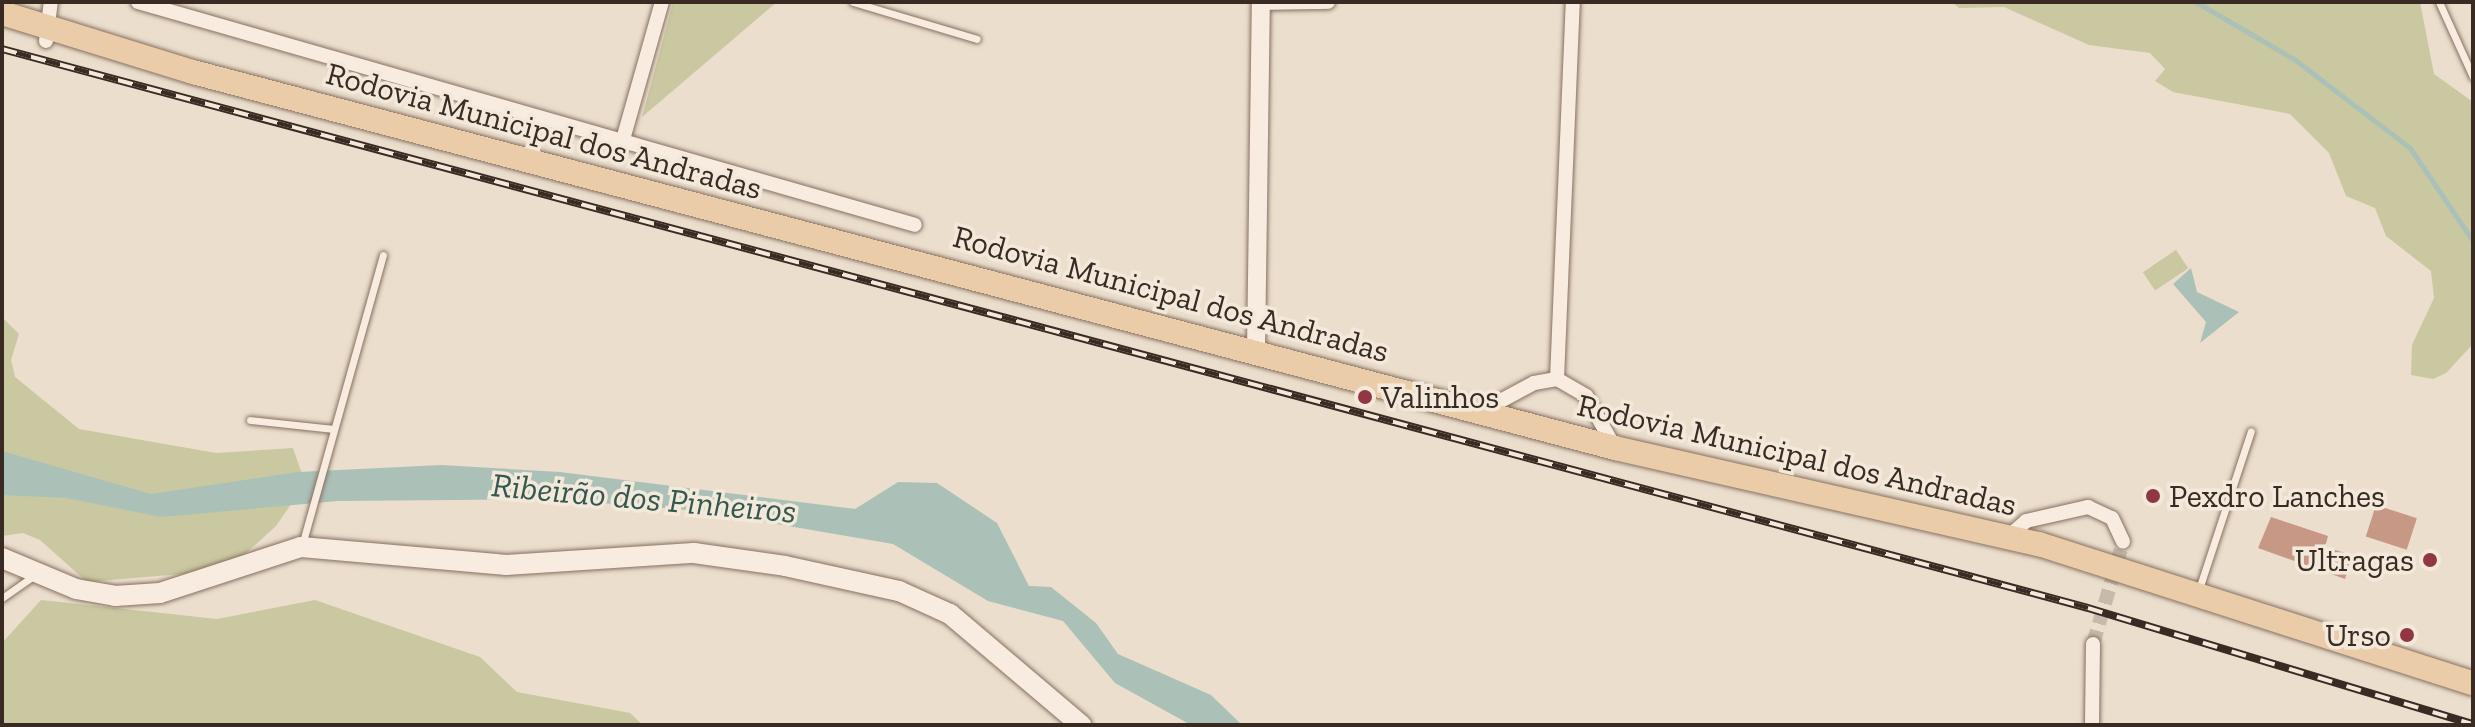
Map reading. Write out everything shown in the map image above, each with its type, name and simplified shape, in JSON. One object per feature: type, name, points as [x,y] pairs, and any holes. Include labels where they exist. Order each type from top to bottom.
[{"type":"main road","name":"Rodovia Municipal dos Andradas","points":[[2,13],[48,34]]},
{"type":"main road","name":"Rodovia Municipal dos Andradas","points":[[2,29],[48,34],[173,66],[1256,350],[1615,448],[2009,536],[2473,683]]},
{"type":"main road","points":[[2,558],[38,573],[115,596],[160,593],[301,547],[506,565],[694,553],[863,581],[950,614],[1081,725]]},
{"type":"street","points":[[48,34],[51,2]]},
{"type":"street","points":[[138,2],[194,9],[622,143],[915,225]]},
{"type":"street","points":[[622,143],[662,2]]},
{"type":"street","points":[[1256,350],[1261,2],[1328,2]]},
{"type":"street","points":[[1557,379],[1573,2]]},
{"type":"street","points":[[1480,412],[1534,383],[1557,379],[1586,396],[1615,448]]},
{"type":"street","points":[[2009,536],[2026,521],[2088,507],[2112,518],[2123,542]]},
{"type":"street","points":[[2092,725],[2093,644]]},
{"type":"lane","points":[[853,2],[977,39]]},
{"type":"lane","points":[[2439,2],[2473,77]]},
{"type":"lane","points":[[301,547],[321,462],[383,255]]},
{"type":"lane","points":[[250,420],[333,429]]},
{"type":"lane","points":[[2196,596],[2251,431]]},
{"type":"lane","points":[[2,598],[38,573]]},
{"type":"green space","points":[[673,2],[777,2],[642,117],[672,6]]},
{"type":"green space","points":[[1952,2],[2420,2],[2434,74],[2473,102],[2473,344],[2446,373],[2433,379],[2411,375],[2412,345],[2434,298],[2431,271],[2386,236],[2375,208],[2346,196],[2329,153],[2290,114],[2173,92],[2155,81],[2165,69],[2150,53],[2089,45],[2004,7],[1959,8]]},
{"type":"green space","points":[[2176,250],[2188,268],[2155,291],[2143,272]]},
{"type":"green space","points":[[2,317],[19,334],[11,360],[15,377],[79,429],[216,453],[293,448],[303,477],[296,497],[276,526],[234,564],[204,572],[87,582],[40,540],[23,533],[2,536]]},
{"type":"green space","points":[[41,600],[217,619],[315,600],[480,657],[517,692],[630,713],[643,725],[2,725],[2,643]]},
{"type":"water","points":[[2191,268],[2197,292],[2239,312],[2200,343],[2206,322],[2173,284]]},
{"type":"water","name":"Ribeirão dos Pinheiros","points":[[2,451],[151,494],[298,472],[441,465],[560,472],[855,509],[898,482],[937,483],[997,523],[1029,586],[1051,587],[1096,623],[1118,654],[1211,695],[1242,725],[1191,725],[1115,683],[1063,621],[988,601],[893,544],[700,511],[550,499],[338,501],[161,517],[66,498],[2,495]]},
{"type":"building","points":[[2376,505],[2417,518],[2407,550],[2366,536]]},
{"type":"building","points":[[2271,517],[2328,536],[2325,547],[2352,555],[2345,579],[2258,548]]},
{"type":"waterway","points":[[2196,2],[2294,59],[2410,148],[2473,241]]},
{"type":"tunnel","points":[[2093,644],[2123,542]]},
{"type":"railway","points":[[2,49],[2088,608],[2473,724]]},
{"type":"place","name":"Valinhos","points":[[1365,397]]},
{"type":"place","name":"Pexdro Lanches","points":[[2153,496]]},
{"type":"place","name":"Ultragas","points":[[2430,560]]},
{"type":"place","name":"Urso","points":[[2407,635]]}]
